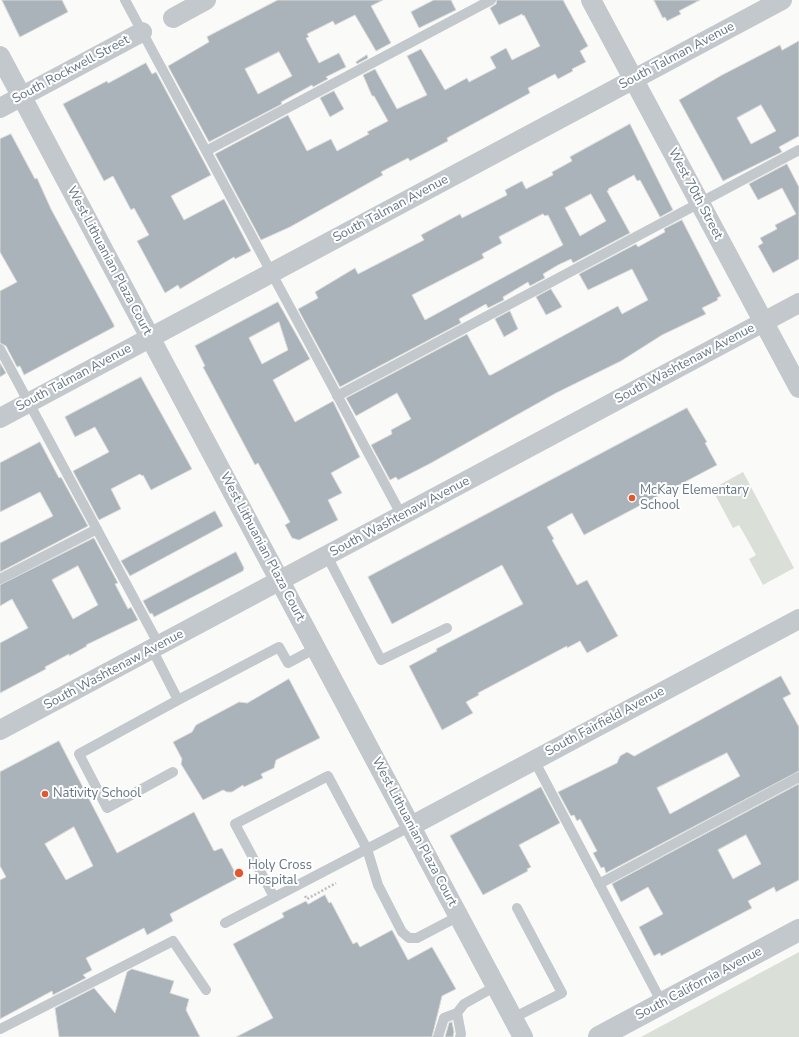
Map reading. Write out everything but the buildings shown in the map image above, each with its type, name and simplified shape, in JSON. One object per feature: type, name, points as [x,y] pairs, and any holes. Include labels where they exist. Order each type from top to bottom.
[{"type":"street","points":[[173,18],[206,0]]},
{"type":"street","name":"West 70th Street","points":[[591,0],[799,388]]},
{"type":"street","name":"South Talman Avenue","points":[[0,418],[782,0]]},
{"type":"street","name":"South Rockwell Street","points":[[0,108],[142,32]]},
{"type":"street","name":"West Lithuanian Plaza Court","points":[[0,56],[523,1037]]},
{"type":"street","name":"South Washtenaw Avenue","points":[[0,730],[799,304]]},
{"type":"street","name":"South Fairfield Avenue","points":[[411,826],[799,619]]},
{"type":"street","name":"South California Avenue","points":[[599,1037],[799,930]]},
{"type":"lane","points":[[125,0],[402,516]]},
{"type":"lane","points":[[206,151],[491,0]]},
{"type":"lane","points":[[337,396],[799,150]]},
{"type":"lane","points":[[0,349],[97,529],[155,647],[178,700]]},
{"type":"lane","points":[[0,579],[97,529]]},
{"type":"lane","points":[[327,556],[381,660],[447,628]]},
{"type":"lane","points":[[173,772],[107,808],[80,754],[279,647],[288,663],[316,648]]},
{"type":"lane","points":[[534,760],[662,1004]]},
{"type":"lane","points":[[274,897],[235,824],[328,776],[367,849],[378,885],[402,932],[409,938],[417,938],[459,916]]},
{"type":"lane","points":[[599,884],[799,777]]},
{"type":"lane","points":[[225,923],[411,826]]},
{"type":"lane","points":[[513,1018],[562,993],[518,908]]},
{"type":"lane","points":[[0,1029],[173,941],[206,990]]},
{"type":"lane","points":[[438,1037],[444,1018],[457,1013],[464,1004],[496,986]]},
{"type":"lane","points":[[457,1013],[461,1034],[460,1037]]},
{"type":"shaded area","points":[[743,472],[794,568],[763,585],[749,559],[756,555],[739,525],[733,528],[712,489]]},
{"type":"shaded area","points":[[799,952],[799,1037],[641,1037]]},
{"type":"place","name":"McKay Elementary School","points":[[632,498]]},
{"type":"place","name":"Nativity School","points":[[45,794]]},
{"type":"place","name":"Holy Cross Hospital","points":[[239,873]]}]
